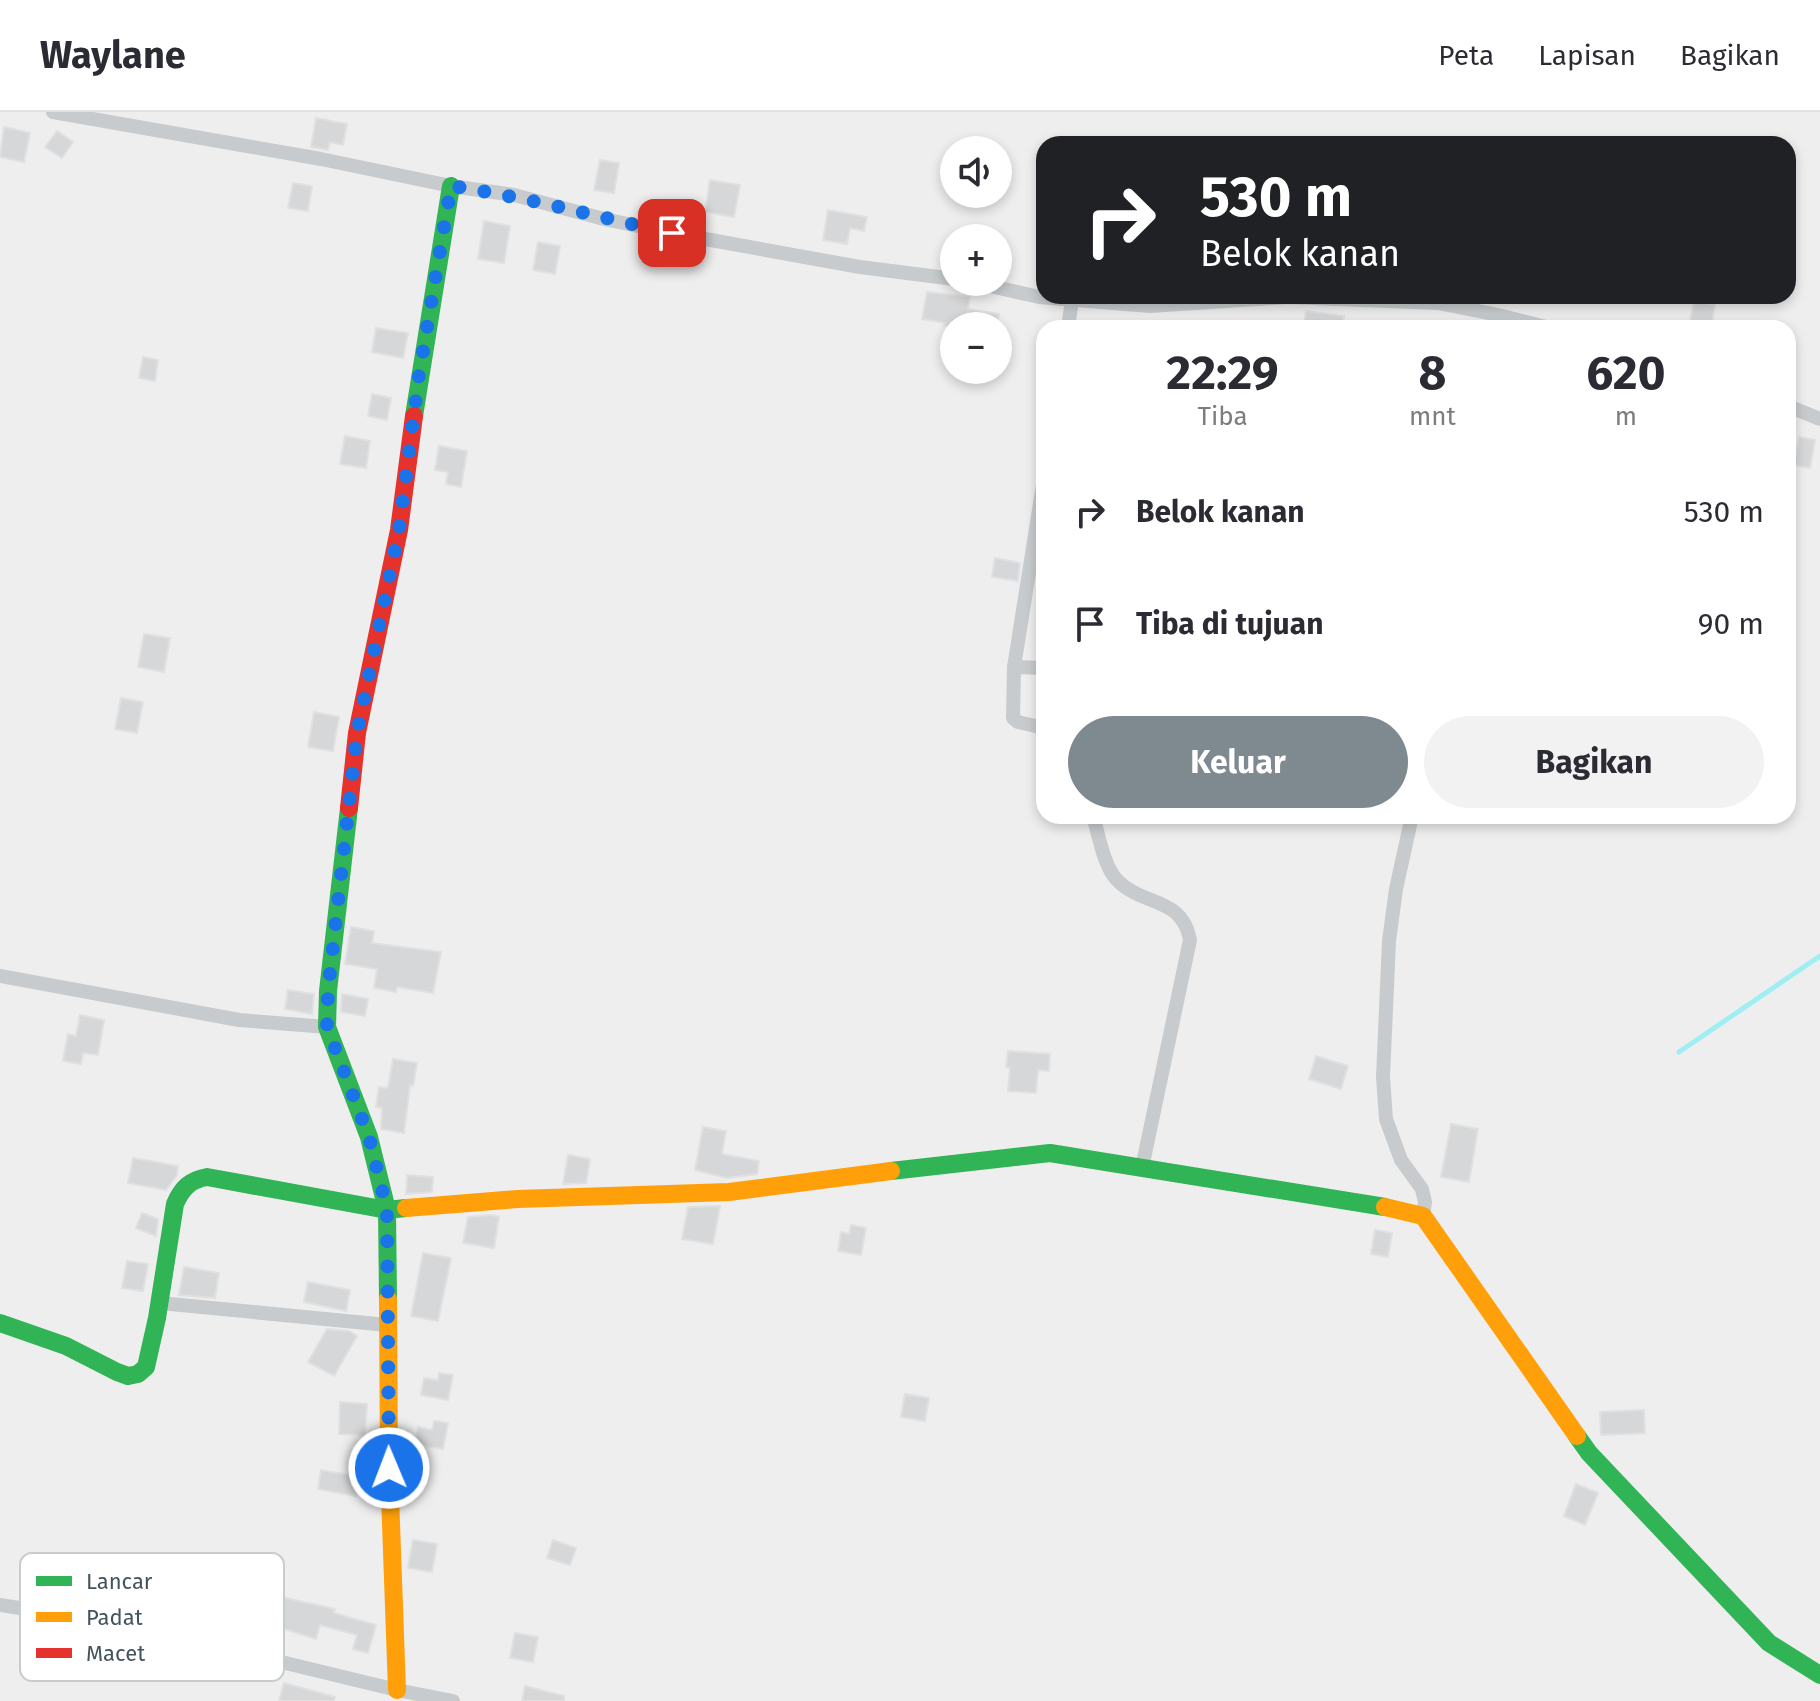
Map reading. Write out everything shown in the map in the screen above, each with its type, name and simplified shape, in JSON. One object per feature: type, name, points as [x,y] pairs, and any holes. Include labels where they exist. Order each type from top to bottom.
[{"type":"street","points":[[53,112],[514,195],[672,233],[860,267],[940,277]]},
{"type":"street","points":[[397,1690],[389,1468],[387,1210],[369,1137],[327,1027],[328,991],[357,733],[399,530],[419,375],[451,186]]},
{"type":"street","points":[[1012,291],[1036,296]]},
{"type":"street","points":[[1124,304],[1181,304]]},
{"type":"street","points":[[1441,304],[1494,320]]},
{"type":"street","points":[[1796,409],[1820,419]]},
{"type":"street","points":[[1036,528],[1014,667],[1013,718],[1036,726]]},
{"type":"street","points":[[1014,667],[1036,668]]},
{"type":"street","points":[[1095,824],[1106,860],[1117,880],[1177,911],[1187,924],[1190,940],[1142,1168]]},
{"type":"street","points":[[1410,824],[1396,889],[1389,941],[1383,1077],[1386,1119],[1401,1160],[1422,1189],[1425,1202],[1423,1216]]},
{"type":"street","points":[[0,976],[239,1020],[327,1027]]},
{"type":"street","points":[[0,1323],[66,1346],[128,1376],[138,1374],[146,1367],[160,1303],[175,1204],[181,1189],[192,1179],[207,1177],[387,1210],[518,1199],[729,1192],[1024,1154],[1062,1154],[1363,1202],[1423,1216],[1589,1453],[1769,1643],[1820,1675]]},
{"type":"street","points":[[160,1303],[387,1325]]},
{"type":"street","points":[[0,1605],[20,1608]]},
{"type":"street","points":[[284,1663],[419,1697],[453,1701]]},
{"type":"building","points":[[316,118],[347,124],[343,145],[330,142],[328,150],[311,147]]},
{"type":"building","points":[[4,127],[30,133],[24,162],[0,157]]},
{"type":"building","points":[[57,131],[73,142],[62,158],[45,147]]},
{"type":"building","points":[[600,160],[619,163],[614,193],[594,190]]},
{"type":"building","points":[[710,180],[740,185],[734,217],[705,212]]},
{"type":"building","points":[[293,183],[312,186],[308,211],[288,208]]},
{"type":"building","points":[[828,210],[867,217],[864,231],[850,228],[847,244],[823,240]]},
{"type":"building","points":[[484,221],[510,226],[504,263],[478,259]]},
{"type":"building","points":[[538,242],[560,246],[555,274],[533,270]]},
{"type":"building","points":[[927,292],[940,296],[970,297],[968,309],[987,312],[940,312],[940,322],[922,319]]},
{"type":"building","points":[[1693,304],[1715,305],[1712,320],[1690,320]]},
{"type":"building","points":[[1306,311],[1344,316],[1343,320],[1305,320]]},
{"type":"building","points":[[376,328],[408,333],[403,358],[372,352]]},
{"type":"building","points":[[143,357],[158,360],[155,381],[139,378]]},
{"type":"building","points":[[372,394],[391,398],[387,420],[368,416]]},
{"type":"building","points":[[345,436],[370,441],[366,468],[340,464]]},
{"type":"building","points":[[1799,437],[1815,440],[1810,468],[1796,465]]},
{"type":"building","points":[[439,446],[467,451],[461,487],[446,484],[448,472],[435,470]]},
{"type":"building","points":[[995,558],[1020,563],[1018,581],[992,577]]},
{"type":"building","points":[[144,634],[170,638],[164,672],[138,667]]},
{"type":"building","points":[[121,698],[143,702],[137,733],[115,729]]},
{"type":"building","points":[[314,712],[339,717],[333,751],[308,747]]},
{"type":"building","points":[[351,927],[374,931],[372,943],[441,952],[433,993],[397,987],[396,992],[374,988],[377,969],[345,964]]},
{"type":"building","points":[[288,990],[314,994],[312,1014],[285,1009]]},
{"type":"building","points":[[342,994],[368,999],[365,1016],[341,1012]]},
{"type":"building","points":[[80,1015],[104,1020],[98,1055],[83,1053],[81,1064],[63,1061],[68,1034],[76,1036]]},
{"type":"building","points":[[1008,1051],[1050,1054],[1049,1071],[1038,1070],[1036,1093],[1008,1091]]},
{"type":"building","points":[[1316,1056],[1348,1066],[1341,1089],[1309,1079]]},
{"type":"building","points":[[393,1059],[417,1063],[413,1086],[410,1085],[404,1133],[381,1129],[382,1108],[376,1107],[379,1087],[388,1088]]},
{"type":"building","points":[[1451,1124],[1478,1129],[1469,1182],[1441,1177]]},
{"type":"building","points":[[703,1127],[726,1131],[722,1154],[759,1161],[757,1174],[727,1178],[695,1170]]},
{"type":"building","points":[[568,1155],[590,1159],[586,1183],[563,1184]]},
{"type":"building","points":[[133,1158],[178,1166],[177,1175],[166,1190],[128,1183]]},
{"type":"building","points":[[407,1175],[433,1177],[432,1192],[406,1194]]},
{"type":"building","points":[[720,1206],[713,1244],[682,1239],[688,1207]]},
{"type":"building","points":[[142,1213],[158,1219],[156,1236],[136,1228]]},
{"type":"building","points":[[468,1217],[499,1217],[494,1248],[463,1243]]},
{"type":"building","points":[[851,1225],[866,1228],[861,1255],[838,1251],[841,1232],[849,1234]]},
{"type":"building","points":[[1375,1230],[1392,1233],[1388,1257],[1371,1254]]},
{"type":"building","points":[[423,1253],[451,1258],[438,1321],[411,1316]]},
{"type":"building","points":[[127,1261],[148,1264],[143,1291],[122,1288]]},
{"type":"building","points":[[184,1267],[219,1273],[215,1298],[179,1295]]},
{"type":"building","points":[[308,1282],[350,1290],[346,1311],[304,1302]]},
{"type":"building","points":[[327,1329],[349,1331],[357,1336],[334,1376],[308,1362]]},
{"type":"building","points":[[439,1373],[453,1375],[448,1400],[421,1395],[424,1378],[438,1380]]},
{"type":"building","points":[[905,1394],[929,1398],[925,1421],[901,1417]]},
{"type":"building","points":[[340,1402],[367,1404],[365,1435],[339,1434]]},
{"type":"building","points":[[1644,1410],[1645,1433],[1601,1435],[1600,1412]]},
{"type":"building","points":[[434,1421],[448,1423],[443,1449],[415,1444],[418,1427],[432,1430]]},
{"type":"building","points":[[321,1470],[360,1477],[356,1496],[318,1489]]},
{"type":"building","points":[[1576,1484],[1598,1493],[1585,1525],[1564,1516]]},
{"type":"building","points":[[413,1540],[437,1544],[432,1572],[408,1568]]},
{"type":"building","points":[[553,1540],[576,1548],[570,1565],[547,1558]]},
{"type":"building","points":[[284,1598],[335,1609],[334,1613],[376,1625],[368,1653],[353,1649],[357,1635],[320,1625],[316,1639],[284,1629]]},
{"type":"building","points":[[515,1633],[538,1637],[533,1662],[510,1658]]},
{"type":"building","points":[[284,1683],[335,1697],[334,1701],[279,1701]]},
{"type":"building","points":[[525,1686],[564,1696],[564,1701],[522,1701]]},
{"type":"waterway","points":[[1679,1052],[1820,956]]},
{"type":"traffic: fast","points":[[414,416],[451,186]]},
{"type":"traffic: fast","points":[[349,808],[328,991],[327,1027],[369,1137],[387,1210],[388,1299]]},
{"type":"traffic: fast","points":[[891,1171],[1050,1153],[1385,1207]]},
{"type":"traffic: fast","points":[[0,1323],[66,1346],[117,1372],[128,1376],[138,1374],[146,1367],[157,1318],[175,1204],[191,1183],[207,1177],[387,1210],[406,1208]]},
{"type":"traffic: fast","points":[[1577,1436],[1589,1453],[1769,1643],[1820,1675]]},
{"type":"traffic: slow","points":[[406,1208],[518,1199],[729,1192],[891,1171]]},
{"type":"traffic: slow","points":[[1385,1207],[1423,1216],[1577,1436]]},
{"type":"traffic: slow","points":[[388,1299],[389,1468],[397,1690]]},
{"type":"traffic: jam","points":[[349,808],[357,733],[399,530],[414,416]]},
{"type":"route","points":[[389,1468],[387,1210],[369,1137],[327,1027],[328,991],[357,733],[399,530],[419,375],[451,186],[514,195],[672,233]]}]
